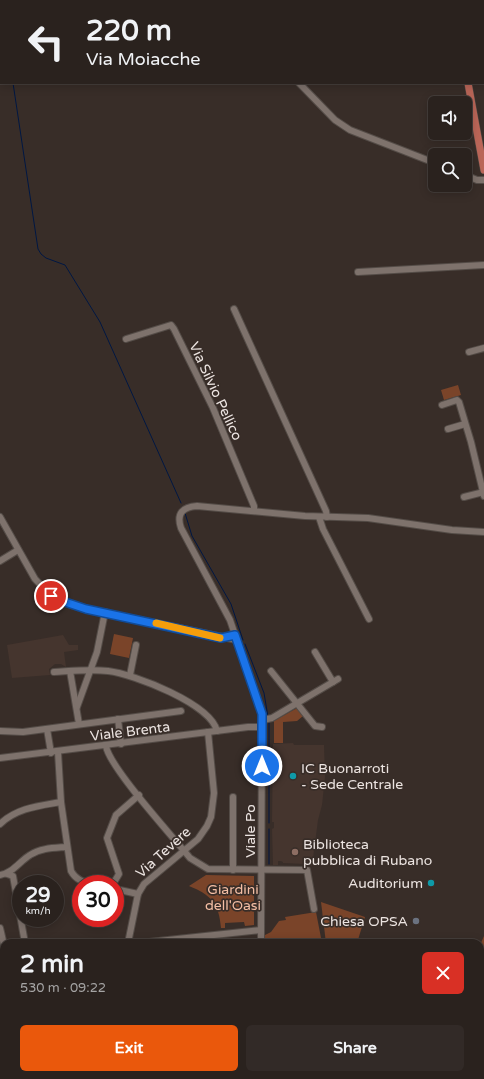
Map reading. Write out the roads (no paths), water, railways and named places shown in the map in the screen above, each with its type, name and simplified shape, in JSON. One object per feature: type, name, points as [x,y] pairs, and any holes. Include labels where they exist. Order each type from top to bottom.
[{"type":"main road","points":[[468,84],[484,170]]},
{"type":"street","points":[[300,84],[335,120],[350,130],[428,160]]},
{"type":"street","points":[[472,178],[484,180]]},
{"type":"street","points":[[358,272],[484,265]]},
{"type":"street","points":[[234,309],[326,511],[327,517]]},
{"type":"street","name":"Via Silvio Pellico","points":[[126,339],[171,325],[174,329],[213,408],[254,506],[254,512]]},
{"type":"street","points":[[469,352],[484,348]]},
{"type":"street","points":[[442,405],[457,400],[484,494],[464,497]]},
{"type":"street","points":[[448,429],[465,424]]},
{"type":"street","points":[[0,517],[40,586],[51,596],[76,606],[221,638],[236,637],[230,620],[180,528],[179,516],[184,508],[197,506],[319,517],[368,518],[452,530],[484,532]]},
{"type":"street","points":[[319,517],[323,529],[369,619]]},
{"type":"street","points":[[0,561],[18,550]]},
{"type":"street","points":[[77,707],[97,652],[105,612]]},
{"type":"street","name":"Viale Po","points":[[236,637],[257,695],[263,720],[262,939]]},
{"type":"street","points":[[130,675],[136,645]]},
{"type":"street","points":[[263,720],[272,718],[335,681],[315,652]]},
{"type":"street","points":[[54,672],[91,670],[130,675],[169,692],[201,711],[210,719],[217,731]]},
{"type":"street","points":[[70,671],[79,724]]},
{"type":"street","points":[[271,671],[315,726],[322,727]]},
{"type":"street","points":[[0,731],[8,730],[14,732],[47,729],[181,711]]},
{"type":"street","points":[[118,719],[121,744]]},
{"type":"street","name":"Viale Brenta","points":[[0,758],[51,753],[208,732],[262,727]]},
{"type":"street","points":[[47,729],[51,753]]},
{"type":"street","name":"Via Tevere","points":[[129,939],[138,894],[144,884],[198,839],[207,826],[214,807],[208,732]]},
{"type":"street","points":[[106,746],[108,756],[184,851],[197,864],[208,869],[262,871]]},
{"type":"street","points":[[58,752],[61,802],[66,846],[70,871],[72,875]]},
{"type":"street","points":[[118,875],[108,838],[116,815],[139,795]]},
{"type":"street","points":[[233,797],[233,870]]},
{"type":"street","points":[[0,824],[16,812],[28,808],[61,802]]},
{"type":"street","points":[[0,876],[7,874],[30,855],[42,849],[66,846]]},
{"type":"street","name":"Viale Po","points":[[262,871],[307,870],[314,909]]},
{"type":"street","points":[[7,874],[13,876],[24,939]]},
{"type":"street","points":[[124,891],[138,894]]},
{"type":"street","points":[[0,928],[1,939]]},
{"type":"street","points":[[178,939],[262,930]]},
{"type":"waterway","points":[[13,84],[38,249],[46,258],[65,265],[100,322],[181,503]]},
{"type":"waterway","points":[[185,513],[192,536],[231,604],[243,640]]},
{"type":"waterway","points":[[245,644],[264,693],[268,717]]},
{"type":"waterway","points":[[269,723],[269,774]]},
{"type":"waterway","points":[[269,780],[269,823]]},
{"type":"waterway","points":[[269,829],[269,864]]},
{"type":"place","name":"IC Buonarroti - Sede Centrale","points":[[293,776]]},
{"type":"place","name":"Biblioteca pubblica di Rubano","points":[[295,852]]},
{"type":"place","name":"Auditorium","points":[[431,883]]},
{"type":"place","name":"Chiesa OPSA","points":[[416,921]]},
{"type":"park label","name":"Giardini dell'Oasi","points":[[233,898]]}]
